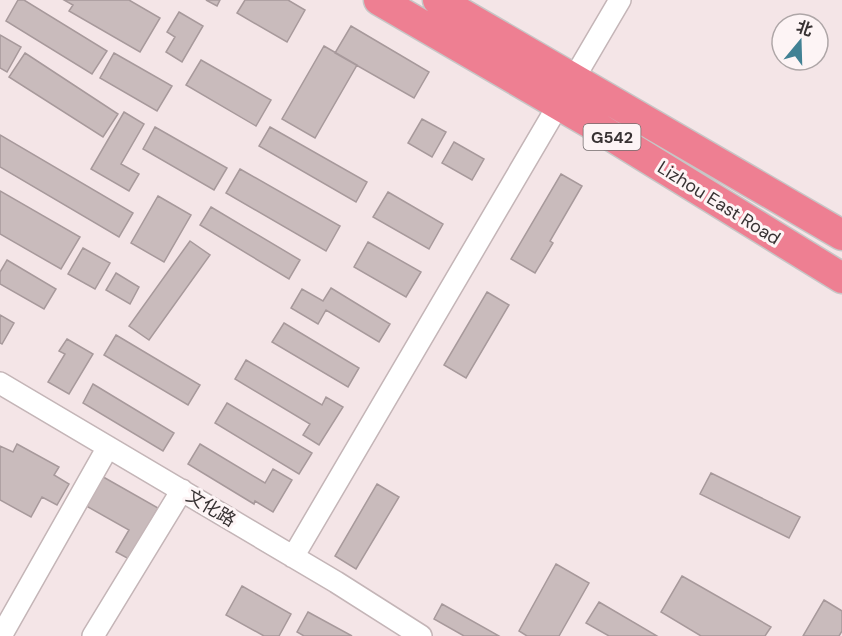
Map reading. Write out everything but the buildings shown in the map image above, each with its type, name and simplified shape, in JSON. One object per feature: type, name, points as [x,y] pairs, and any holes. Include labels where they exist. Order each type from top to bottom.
[{"type":"highway","name":"Lizhou East Road","points":[[379,0],[559,105],[842,278]]},
{"type":"highway","name":"Lizhou East Road","points":[[438,0],[842,235]]},
{"type":"street","points":[[293,557],[620,0]]},
{"type":"street","name":"文化路","points":[[0,383],[182,490],[421,636]]},
{"type":"street","points":[[1,636],[108,447]]},
{"type":"street","points":[[93,636],[182,490]]}]
